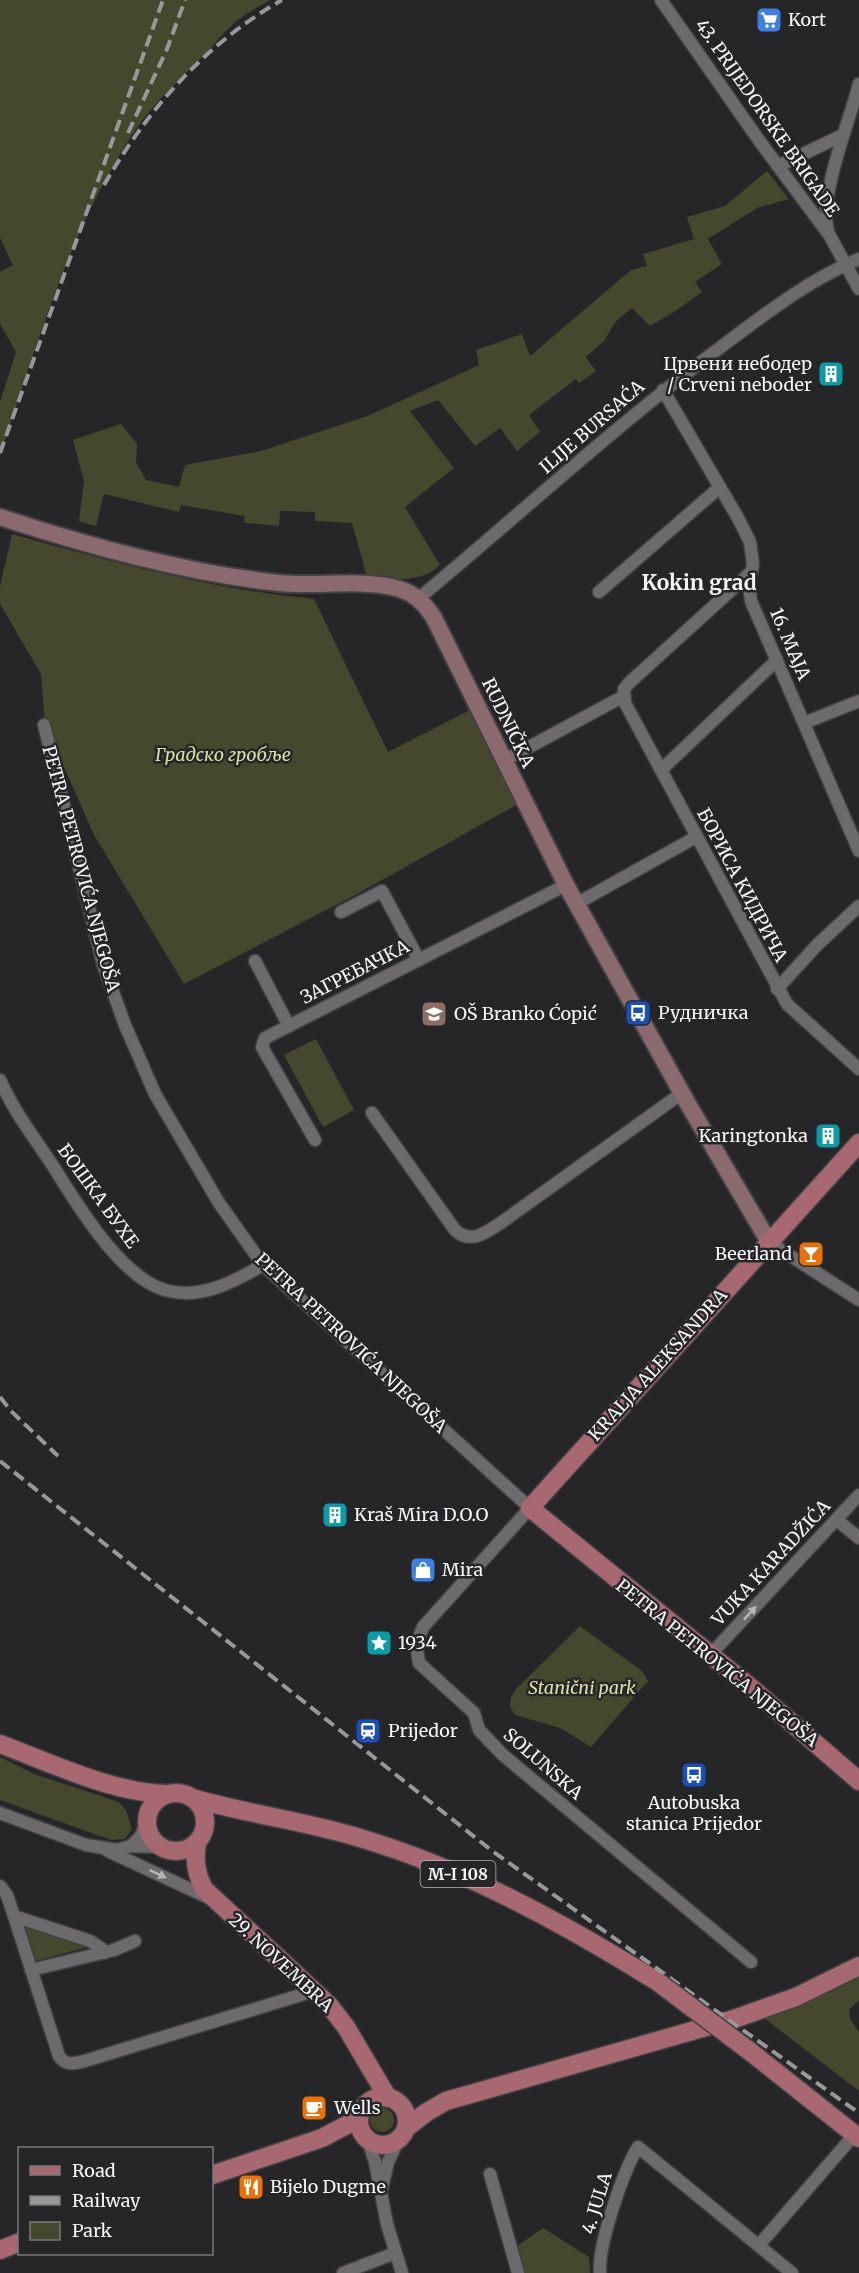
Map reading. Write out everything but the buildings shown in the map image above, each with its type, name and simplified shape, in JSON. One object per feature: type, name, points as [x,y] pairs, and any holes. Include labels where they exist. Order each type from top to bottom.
[{"type":"main road","name":"KRALJA ALEKSANDRA","points":[[530,1508],[859,1143]]},
{"type":"main road","name":"PETRA PETROVIĆA NJEGOŠA","points":[[530,1508],[710,1655],[859,1781]]},
{"type":"main road","name":"M-I 108","points":[[0,1744],[122,1789],[145,1794],[177,1792],[192,1798],[299,1821],[359,1837],[446,1869],[546,1915],[658,1982],[857,2136]]},
{"type":"main road","name":"M-I 108","points":[[122,1789],[147,1819],[153,1841],[165,1849]]},
{"type":"main road","points":[[147,1819],[152,1805],[158,1798],[167,1794]]},
{"type":"main road","points":[[192,1798],[201,1807],[205,1816],[205,1826],[197,1843],[194,1857],[198,1876]]},
{"type":"main road","points":[[205,1826],[240,1809]]},
{"type":"main road","points":[[165,1849],[180,1851],[197,1843]]},
{"type":"main road","name":"29. NOVEMBRA","points":[[165,1849],[198,1876],[204,1888],[216,1901],[329,2005],[346,2027],[363,2058],[392,2099]]},
{"type":"main road","points":[[322,2138],[366,2139],[382,2146],[402,2135],[427,2112],[446,2101],[734,2019],[796,1997],[859,1966]]},
{"type":"main road","points":[[363,2058],[359,2128],[366,2139]]},
{"type":"main road","points":[[392,2099],[406,2112],[402,2135]]},
{"type":"main road","points":[[213,2175],[322,2138],[360,2115],[372,2100],[446,2101]]},
{"type":"main road","points":[[0,2250],[18,2243]]},
{"type":"street","name":"43. PRIJEDORSKE BRIGADE","points":[[661,0],[830,236],[859,289]]},
{"type":"street","points":[[830,236],[826,223],[827,199],[843,135],[856,106],[859,84]]},
{"type":"street","points":[[778,165],[843,135]]},
{"type":"street","name":"ILIJE BURSAĆA","points":[[419,598],[663,390],[775,307],[831,270],[859,260]]},
{"type":"street","name":"16. МАЈА","points":[[663,390],[750,542],[753,564],[749,586],[751,600],[859,852]]},
{"type":"street","points":[[599,592],[720,487]]},
{"type":"street","points":[[0,518],[173,565],[279,583],[363,584],[391,587],[419,598]]},
{"type":"street","points":[[505,760],[624,696],[624,689],[629,683],[750,573]]},
{"type":"street","name":"RUDNIČKA","points":[[419,598],[434,618],[576,904],[769,1242]]},
{"type":"street","points":[[661,770],[777,660]]},
{"type":"street","name":"БОРИСА KИДРИЧА","points":[[624,696],[625,703],[777,989],[799,1016],[859,1069]]},
{"type":"street","points":[[804,723],[859,701]]},
{"type":"street","name":"PETRA PETROVIĆA NJEGOŠA","points":[[44,725],[103,964],[124,1025],[156,1094],[219,1203],[263,1265],[530,1508]]},
{"type":"street","points":[[576,904],[696,837]]},
{"type":"street","name":"ЗАГРЕБАЧКА","points":[[315,1140],[262,1047],[265,1038],[566,885]]},
{"type":"street","points":[[341,912],[382,891],[419,960]]},
{"type":"street","points":[[777,989],[817,945],[859,906]]},
{"type":"street","points":[[255,962],[289,1026]]},
{"type":"street","name":"БОШКА БУХЕ","points":[[0,1080],[10,1103],[72,1197],[121,1261],[150,1285],[167,1291],[194,1293],[225,1285],[263,1265]]},
{"type":"street","points":[[372,1113],[454,1230],[461,1236],[475,1237],[483,1235],[502,1222],[682,1093]]},
{"type":"street","points":[[769,1242],[859,1300]]},
{"type":"street","name":"VUKA KARADŽIĆA","points":[[710,1655],[859,1495]]},
{"type":"street","name":"SOLUNSKA","points":[[530,1508],[423,1627],[418,1637],[419,1662],[474,1713],[479,1730],[496,1749],[751,1962]]},
{"type":"street","points":[[837,1520],[859,1538]]},
{"type":"street","points":[[0,1814],[63,1838],[105,1849],[117,1850],[131,1846],[165,1849]]},
{"type":"street","points":[[131,1846],[141,1836],[147,1819]]},
{"type":"street","name":"29. NOVEMBRA","points":[[105,1849],[216,1901]]},
{"type":"street","points":[[0,1886],[7,1894],[59,2056],[66,2062],[75,2063],[314,1991]]},
{"type":"street","points":[[14,1916],[90,1941],[101,1948],[104,1953]]},
{"type":"street","points":[[30,1970],[104,1953],[135,1941]]},
{"type":"street","points":[[381,2192],[388,2162],[402,2135]]},
{"type":"street","points":[[792,2273],[759,2245],[857,2136]]},
{"type":"street","points":[[366,2139],[375,2162],[387,2224],[402,2273]]},
{"type":"street","name":"4. JULA","points":[[600,2273],[602,2246],[628,2163],[638,2147],[759,2245]]},
{"type":"street","points":[[489,2174],[518,2273]]},
{"type":"street","points":[[343,2273],[396,2253]]},
{"type":"green space","points":[[0,0],[270,0],[234,23],[161,99],[139,125],[116,161],[95,200],[58,284],[0,456],[0,402],[16,352],[0,324],[0,272],[13,265],[0,238]]},
{"type":"green space","points":[[767,171],[789,199],[757,208],[708,239],[722,264],[695,282],[702,292],[674,312],[650,326],[632,308],[616,321],[604,341],[586,357],[596,371],[579,383],[576,379],[529,415],[540,432],[517,451],[500,428],[475,446],[438,400],[410,411],[454,468],[405,507],[440,565],[432,571],[406,579],[367,577],[352,523],[315,521],[315,512],[280,511],[279,526],[244,523],[245,516],[181,505],[179,512],[104,494],[96,526],[79,521],[84,481],[73,440],[121,424],[137,444],[136,462],[146,480],[179,487],[185,465],[261,451],[370,415],[479,365],[476,350],[522,334],[530,356],[631,270],[647,266],[643,254],[694,239],[687,217],[725,206]]},
{"type":"green space","name":"Градско гробље","points":[[12,534],[199,581],[237,589],[314,599],[388,752],[470,710],[518,804],[357,894],[184,984],[94,835],[45,724],[41,674],[0,604],[0,586]]},
{"type":"green space","points":[[316,1039],[354,1110],[323,1127],[284,1055]]},
{"type":"green space","name":"Stanični park","points":[[580,1626],[642,1671],[648,1681],[591,1747],[560,1728],[515,1715],[510,1707],[511,1697],[517,1688]]},
{"type":"green space","points":[[0,1757],[34,1774],[119,1802],[126,1810],[132,1829],[125,1839],[111,1840],[0,1800]]},
{"type":"green space","points":[[23,1926],[88,1947],[35,1961]]},
{"type":"green space","points":[[859,1975],[859,2000],[849,2010],[850,2019],[859,2032],[859,2091],[764,2018]]},
{"type":"green space","points":[[382,2108],[391,2111],[394,2120],[391,2129],[382,2132],[373,2129],[370,2120],[373,2111]]},
{"type":"green space","points":[[543,2228],[589,2257],[590,2273],[523,2273],[514,2248]]},
{"type":"railway","points":[[0,453],[163,0]]},
{"type":"railway","points":[[128,133],[167,49],[185,0]]},
{"type":"railway","points":[[104,185],[140,130],[181,80],[228,37],[254,17],[282,0]]},
{"type":"railway","points":[[0,1397],[11,1411],[58,1456]]},
{"type":"railway","points":[[0,1461],[491,1850],[859,2113]]},
{"type":"place","name":"Kort","points":[[769,20]]},
{"type":"place","name":"Црвени небодер / Crveni neboder","points":[[831,374]]},
{"type":"place","name":"Рудничка","points":[[638,1013]]},
{"type":"place","name":"OŠ Branko Ćopić","points":[[434,1014]]},
{"type":"place","name":"Karingtonka","points":[[828,1136]]},
{"type":"place","name":"Beerland","points":[[811,1254]]},
{"type":"place","name":"Kraš Mira D.O.O","points":[[335,1515]]},
{"type":"place","name":"Mira","points":[[423,1570]]},
{"type":"place","name":"1934","points":[[379,1643]]},
{"type":"place","name":"Prijedor","points":[[368,1731]]},
{"type":"place","name":"Autobuska stanica Prijedor","points":[[694,1775]]},
{"type":"place","name":"Wells","points":[[314,2108]]},
{"type":"place","name":"Bijelo Dugme","points":[[251,2187]]},
{"type":"district","name":"Kokin grad","points":[[699,583]]}]
